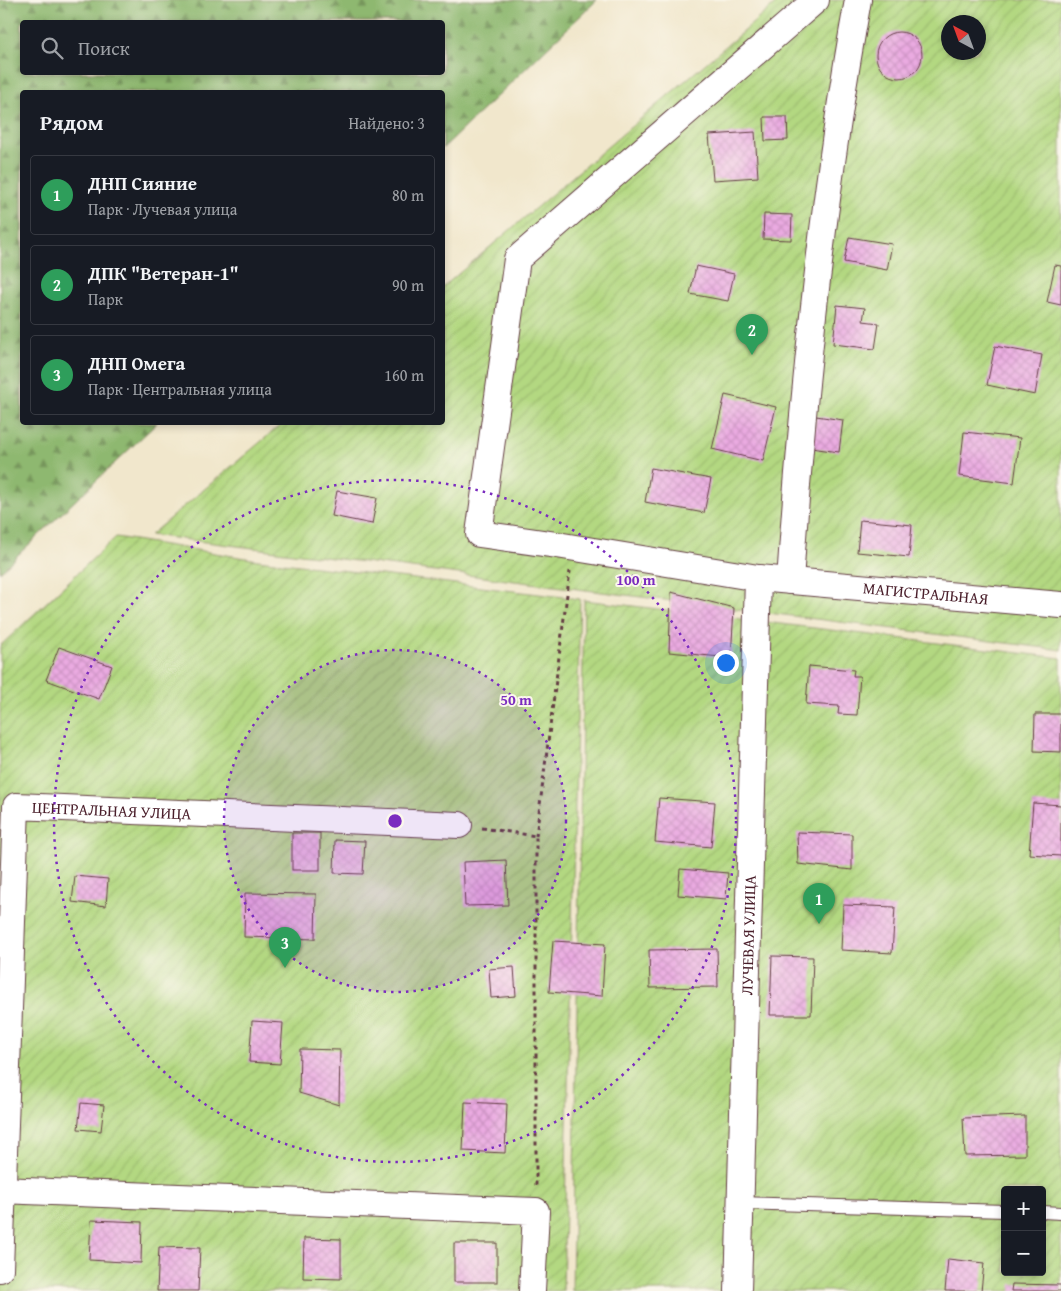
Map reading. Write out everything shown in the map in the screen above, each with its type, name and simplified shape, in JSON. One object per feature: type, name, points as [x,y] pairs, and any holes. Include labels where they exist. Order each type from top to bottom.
[{"type":"street","name":"МАГИСТРАЛЬНАЯ","points":[[816,0],[517,259],[479,534],[573,547],[758,578],[1061,605]]},
{"type":"street","points":[[790,581],[810,332],[842,88],[858,0]]},
{"type":"street","name":"ЛУЧЕВАЯ УЛИЦА","points":[[738,1291],[758,578]]},
{"type":"street","name":"ЦЕНТРАЛЬНАЯ УЛИЦА","points":[[0,1269],[16,806],[459,825]]},
{"type":"street","points":[[2,1190],[536,1212],[532,1291]]},
{"type":"lane","points":[[741,1203],[1001,1211]]},
{"type":"lane","points":[[1046,1212],[1061,1213]]},
{"type":"path","points":[[536,1212],[536,836],[573,547]]},
{"type":"path","points":[[459,825],[536,836]]},
{"type":"green space","points":[[0,0],[597,0],[445,146],[445,90],[20,90],[20,425],[155,425],[0,572]]},
{"type":"green space","points":[[780,0],[1061,0],[1061,650],[150,535],[281,425],[445,425],[445,285]]},
{"type":"green space","points":[[116,537],[258,560],[580,599],[563,1291],[0,1291],[0,646]]},
{"type":"green space","points":[[584,600],[1061,658],[1061,1291],[572,1291]]},
{"type":"building","points":[[899,32],[912,36],[918,42],[922,55],[918,68],[912,74],[899,78],[886,74],[880,68],[876,55],[880,42],[886,36]]},
{"type":"building","points":[[764,117],[787,117],[788,140],[765,141]]},
{"type":"building","points":[[755,132],[758,177],[713,180],[709,135]]},
{"type":"building","points":[[764,214],[792,215],[791,240],[763,239]]},
{"type":"building","points":[[849,237],[892,244],[887,270],[844,262]]},
{"type":"building","points":[[1055,265],[1061,266],[1061,305],[1047,302]]},
{"type":"building","points":[[696,266],[734,274],[728,301],[690,294]]},
{"type":"building","points":[[837,305],[865,308],[863,321],[879,323],[875,349],[833,344]]},
{"type":"building","points":[[995,346],[1042,355],[1035,395],[987,385]]},
{"type":"building","points":[[725,395],[776,407],[763,461],[712,449]]},
{"type":"building","points":[[816,416],[843,420],[839,452],[811,448]]},
{"type":"building","points":[[964,432],[1020,438],[1014,483],[959,476]]},
{"type":"building","points":[[651,468],[711,479],[704,513],[645,502]]},
{"type":"building","points":[[337,491],[377,498],[372,524],[332,516]]},
{"type":"building","points":[[860,520],[912,525],[909,557],[857,552]]},
{"type":"building","points":[[671,592],[734,608],[731,658],[669,652]]},
{"type":"building","points":[[59,647],[112,666],[99,699],[46,680]]},
{"type":"building","points":[[809,666],[854,670],[853,676],[860,676],[857,715],[838,714],[839,706],[806,704]]},
{"type":"building","points":[[1035,714],[1061,714],[1061,752],[1034,751]]},
{"type":"building","points":[[659,798],[715,802],[711,847],[655,842]]},
{"type":"building","points":[[1033,803],[1061,805],[1061,856],[1029,854]]},
{"type":"building","points":[[797,832],[852,834],[852,870],[798,864]]},
{"type":"building","points":[[292,833],[320,833],[320,870],[292,870]]},
{"type":"building","points":[[335,840],[365,841],[363,874],[334,873]]},
{"type":"building","points":[[506,860],[508,905],[465,906],[463,862]]},
{"type":"building","points":[[680,869],[728,873],[726,899],[678,895]]},
{"type":"building","points":[[75,876],[108,879],[106,906],[72,902]]},
{"type":"building","points":[[245,893],[316,894],[315,939],[244,937]]},
{"type":"building","points":[[843,905],[895,907],[892,953],[841,950]]},
{"type":"building","points":[[553,941],[605,944],[602,996],[549,992]]},
{"type":"building","points":[[717,949],[718,987],[650,988],[649,950]]},
{"type":"building","points":[[772,956],[813,957],[811,1015],[770,1015]]},
{"type":"building","points":[[514,967],[516,996],[491,998],[489,969]]},
{"type":"building","points":[[252,1021],[283,1023],[280,1064],[249,1062]]},
{"type":"building","points":[[300,1049],[340,1050],[339,1105],[299,1093]]},
{"type":"building","points":[[465,1102],[507,1104],[505,1153],[463,1151]]},
{"type":"building","points":[[81,1103],[104,1105],[101,1131],[78,1129]]},
{"type":"building","points":[[1025,1116],[1025,1155],[965,1156],[963,1118]]},
{"type":"building","points":[[91,1220],[142,1222],[141,1263],[89,1260]]},
{"type":"building","points":[[304,1238],[341,1239],[341,1279],[303,1278]]},
{"type":"building","points":[[454,1243],[497,1243],[497,1282],[454,1282]]},
{"type":"building","points":[[159,1247],[200,1248],[198,1291],[157,1291]]},
{"type":"building","points":[[948,1259],[984,1263],[981,1291],[945,1291]]},
{"type":"building","points":[[1012,1284],[1061,1285],[1061,1291],[1011,1291]]},
{"type":"place","name":"ДПК \"Ветеран-1\"","points":[[752,355]]},
{"type":"place","name":"ДНП Сияние","points":[[819,924]]},
{"type":"place","name":"ДНП Омега","points":[[285,968]]}]
